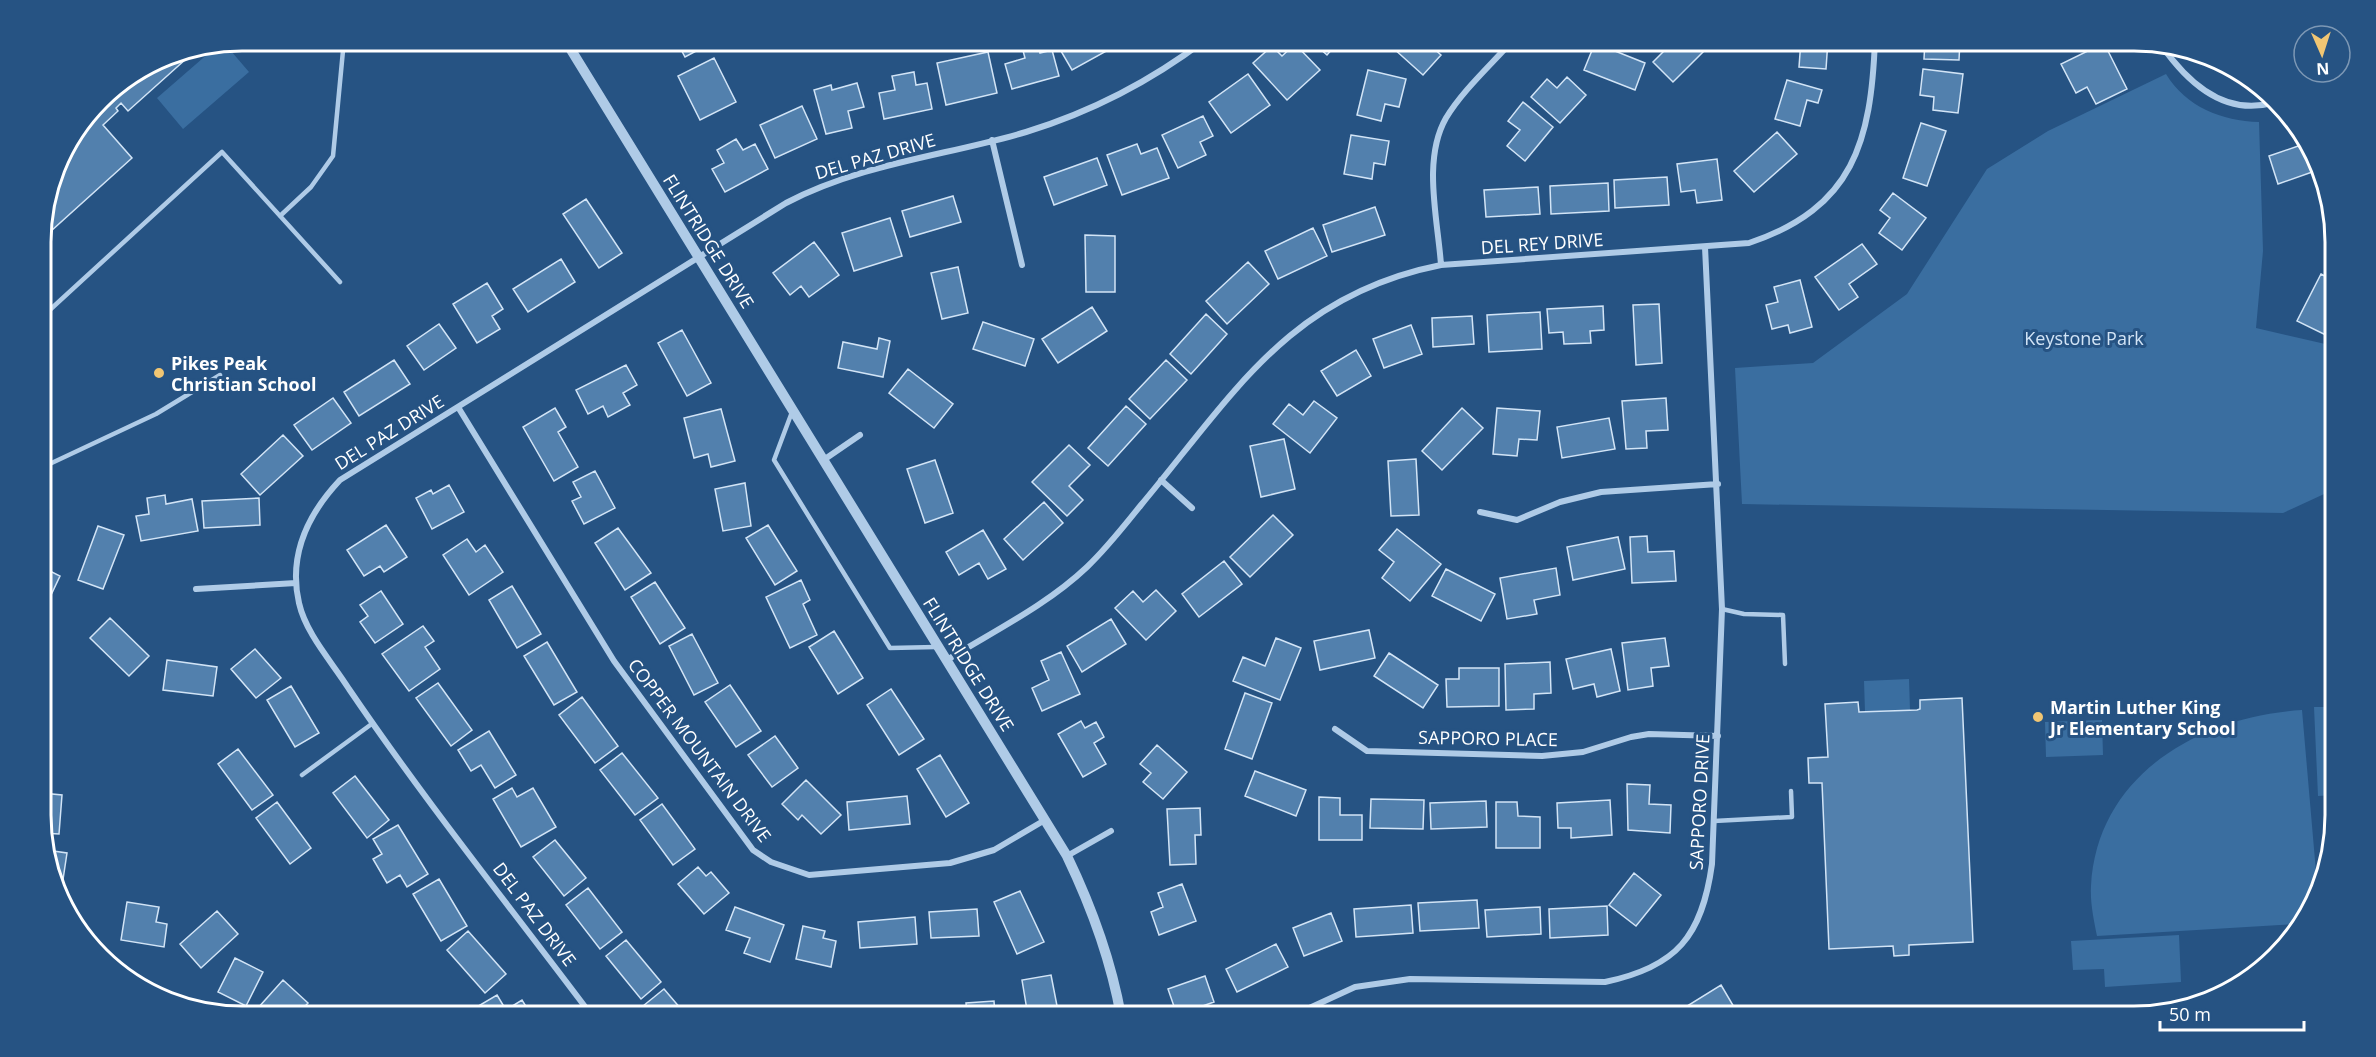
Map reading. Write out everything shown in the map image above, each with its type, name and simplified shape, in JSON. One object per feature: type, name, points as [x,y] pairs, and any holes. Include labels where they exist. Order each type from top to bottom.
[{"type":"street","name":"FLINTRIDGE DRIVE","points":[[573,51],[1046,819],[1067,856],[1101,934],[1119,1006]]},
{"type":"street","name":"DEL PAZ DRIVE","points":[[585,1006],[373,723],[306,624],[296,583],[299,553],[307,527],[319,503],[340,480],[786,203],[834,180],[1024,132],[1090,109],[1155,75],[1189,51]]},
{"type":"street","points":[[1441,265],[1434,177],[1439,137],[1446,119],[1457,103],[1503,51]]},
{"type":"street","name":"DEL REY DRIVE","points":[[947,660],[1041,602],[1088,567],[1247,376],[1296,329],[1330,306],[1377,282],[1405,272],[1441,265],[1749,243],[1774,234],[1820,204],[1840,182],[1855,159],[1863,138],[1873,87],[1875,51]]},
{"type":"street","points":[[2167,54],[2195,85],[2215,98],[2238,106],[2266,104]]},
{"type":"street","points":[[992,140],[1022,265]]},
{"type":"street","name":"SAPPORO DRIVE","points":[[1314,1006],[1355,987],[1410,979],[1605,982],[1649,969],[1669,956],[1699,920],[1708,894],[1714,821],[1722,609],[1706,247]]},
{"type":"street","name":"COPPER MOUNTAIN DRIVE","points":[[458,407],[614,661],[753,850],[771,862],[808,875],[950,863],[994,850],[1046,819]]},
{"type":"street","points":[[825,459],[860,435]]},
{"type":"street","points":[[1161,480],[1192,508]]},
{"type":"street","points":[[1480,512],[1517,520],[1560,502],[1600,492],[1718,484]]},
{"type":"street","points":[[196,589],[296,583]]},
{"type":"street","name":"SAPPORO PLACE","points":[[1335,729],[1367,751],[1542,756],[1583,752],[1631,737],[1649,734],[1718,736]]},
{"type":"street","points":[[1067,856],[1111,831]]},
{"type":"lane","points":[[280,216],[312,187],[333,156],[343,51]]},
{"type":"lane","points":[[51,309],[222,152],[340,282]]},
{"type":"lane","points":[[51,463],[156,414],[220,375]]},
{"type":"lane","points":[[793,409],[774,460],[890,648],[939,646]]},
{"type":"lane","points":[[1722,609],[1744,614],[1783,615],[1785,663]]},
{"type":"lane","points":[[302,776],[373,723]]},
{"type":"lane","points":[[1714,821],[1792,817],[1791,791]]},
{"type":"green space","points":[[232,52],[249,72],[183,129],[157,98],[206,55]]},
{"type":"green space","name":"Keystone Park","points":[[2166,74],[2184,95],[2206,110],[2232,119],[2259,122],[2263,251],[2256,328],[2325,344],[2325,494],[2283,513],[1742,504],[1735,368],[1813,363],[1907,294],[1987,169],[2048,131]]},
{"type":"green space","points":[[1909,679],[1910,710],[1865,712],[1864,681]]},
{"type":"green space","points":[[2314,707],[2325,707],[2325,796],[2318,796]]},
{"type":"green space","points":[[2302,710],[2316,870],[2310,888],[2290,924],[2097,936],[2092,912],[2091,886],[2098,847],[2112,812],[2134,783],[2161,758],[2192,739],[2227,724],[2264,715]]},
{"type":"green space","points":[[2102,720],[2103,755],[2046,757],[2045,722]]},
{"type":"green space","points":[[2179,935],[2181,982],[2105,987],[2104,969],[2073,970],[2071,941]]},
{"type":"building","points":[[682,51],[696,51],[685,57]]},
{"type":"building","points":[[1023,51],[1039,51],[1040,53],[1052,51],[1059,76],[1012,89],[1005,64],[1025,58]]},
{"type":"building","points":[[1061,51],[1106,51],[1072,70]]},
{"type":"building","points":[[1266,51],[1277,51],[1282,56],[1287,51],[1302,51],[1320,70],[1287,100],[1253,63]]},
{"type":"building","points":[[1396,51],[1437,51],[1441,55],[1423,75]]},
{"type":"building","points":[[1592,51],[1615,51],[1645,63],[1635,90],[1584,70]]},
{"type":"building","points":[[1664,51],[1704,51],[1673,82],[1653,62]]},
{"type":"building","points":[[1800,51],[1827,51],[1826,69],[1799,67]]},
{"type":"building","points":[[1924,51],[1959,51],[1959,60],[1924,59]]},
{"type":"building","points":[[2088,51],[2108,51],[2127,89],[2096,104],[2087,87],[2076,93],[2061,64]]},
{"type":"building","points":[[988,52],[997,93],[946,105],[937,63]]},
{"type":"building","points":[[714,58],[736,102],[700,120],[678,76]]},
{"type":"building","points":[[185,60],[128,111],[121,103],[116,108],[118,111],[103,125],[132,158],[51,231],[58,193],[66,169],[90,126],[126,90],[146,77]]},
{"type":"building","points":[[1923,69],[1963,74],[1958,113],[1933,110],[1934,97],[1920,95]]},
{"type":"building","points":[[1368,70],[1406,79],[1399,107],[1385,104],[1381,121],[1357,115]]},
{"type":"building","points":[[914,72],[916,85],[927,83],[932,109],[884,119],[879,93],[895,90],[892,76]]},
{"type":"building","points":[[1248,74],[1270,105],[1231,133],[1209,102]]},
{"type":"building","points":[[1567,77],[1586,95],[1560,123],[1531,97],[1547,79],[1557,88]]},
{"type":"building","points":[[1787,80],[1822,90],[1818,103],[1807,100],[1800,126],[1775,119]]},
{"type":"building","points":[[857,83],[864,107],[848,111],[852,128],[826,134],[814,90],[831,85],[832,90]]},
{"type":"building","points":[[1523,102],[1553,127],[1525,161],[1507,146],[1520,130],[1508,121]]},
{"type":"building","points":[[802,106],[817,139],[775,158],[760,125]]},
{"type":"building","points":[[1203,116],[1213,136],[1200,142],[1206,155],[1178,168],[1162,135]]},
{"type":"building","points":[[1921,123],[1946,131],[1927,186],[1903,178]]},
{"type":"building","points":[[1777,132],[1797,154],[1754,192],[1734,171]]},
{"type":"building","points":[[1351,135],[1389,141],[1385,165],[1374,163],[1372,179],[1344,174]]},
{"type":"building","points":[[736,139],[743,150],[755,144],[768,169],[725,192],[712,169],[724,163],[717,150]]},
{"type":"building","points":[[1137,144],[1141,154],[1157,148],[1169,178],[1122,195],[1107,155]]},
{"type":"building","points":[[2299,146],[2311,172],[2278,184],[2269,156]]},
{"type":"building","points":[[1097,158],[1107,185],[1054,205],[1044,177]]},
{"type":"building","points":[[1717,159],[1722,200],[1697,203],[1695,190],[1681,192],[1677,164]]},
{"type":"building","points":[[1667,177],[1669,205],[1615,208],[1614,180]]},
{"type":"building","points":[[1608,183],[1609,211],[1551,214],[1550,186]]},
{"type":"building","points":[[1538,187],[1540,214],[1486,217],[1484,190]]},
{"type":"building","points":[[1893,193],[1926,218],[1902,250],[1879,233],[1890,218],[1880,210]]},
{"type":"building","points":[[953,196],[961,222],[910,237],[902,211]]},
{"type":"building","points":[[586,199],[622,253],[599,268],[563,214]]},
{"type":"building","points":[[1375,207],[1385,235],[1332,252],[1323,225]]},
{"type":"building","points":[[890,218],[902,256],[854,271],[842,233]]},
{"type":"building","points":[[1313,228],[1327,256],[1278,279],[1265,251]]},
{"type":"building","points":[[1085,235],[1115,236],[1115,292],[1086,292]]},
{"type":"building","points":[[814,242],[839,275],[809,297],[801,286],[790,295],[773,273]]},
{"type":"building","points":[[1862,244],[1877,264],[1849,284],[1858,297],[1839,310],[1815,277]]},
{"type":"building","points":[[561,259],[575,282],[528,312],[513,289]]},
{"type":"building","points":[[1248,262],[1269,284],[1227,324],[1206,301]]},
{"type":"building","points":[[958,267],[968,313],[942,319],[931,273]]},
{"type":"building","points":[[2321,274],[2325,276],[2325,335],[2297,321]]},
{"type":"building","points":[[1800,280],[1812,327],[1790,333],[1788,325],[1772,329],[1766,305],[1778,302],[1774,287]]},
{"type":"building","points":[[487,283],[503,309],[492,316],[500,329],[477,343],[453,304]]},
{"type":"building","points":[[1659,304],[1662,363],[1636,365],[1633,305]]},
{"type":"building","points":[[1603,306],[1604,330],[1590,331],[1591,343],[1564,344],[1563,332],[1549,333],[1547,309]]},
{"type":"building","points":[[1092,307],[1107,331],[1058,363],[1042,339]]},
{"type":"building","points":[[1540,312],[1542,349],[1489,352],[1487,315]]},
{"type":"building","points":[[1206,314],[1227,334],[1191,374],[1170,354]]},
{"type":"building","points":[[1472,316],[1474,344],[1433,347],[1432,318]]},
{"type":"building","points":[[983,322],[1034,339],[1025,366],[973,349]]},
{"type":"building","points":[[439,324],[456,348],[424,370],[407,346]]},
{"type":"building","points":[[1411,325],[1422,354],[1384,368],[1373,339]]},
{"type":"building","points":[[682,330],[711,383],[687,396],[658,343]]},
{"type":"building","points":[[879,338],[890,341],[883,377],[838,368],[843,342],[877,349]]},
{"type":"building","points":[[1356,350],[1371,376],[1337,396],[1321,371]]},
{"type":"building","points":[[394,360],[410,384],[359,416],[344,392]]},
{"type":"building","points":[[1166,360],[1187,380],[1150,419],[1129,399]]},
{"type":"building","points":[[626,365],[637,385],[623,393],[630,405],[608,417],[603,406],[588,414],[576,390]]},
{"type":"building","points":[[908,369],[953,404],[934,428],[889,393]]},
{"type":"building","points":[[333,398],[351,423],[312,450],[294,425]]},
{"type":"building","points":[[1666,398],[1668,430],[1646,431],[1647,448],[1626,449],[1622,401]]},
{"type":"building","points":[[1314,401],[1337,418],[1310,453],[1273,424],[1289,404],[1303,415]]},
{"type":"building","points":[[1126,406],[1146,424],[1108,466],[1088,448]]},
{"type":"building","points":[[555,408],[566,427],[558,432],[578,467],[554,481],[523,427]]},
{"type":"building","points":[[1462,408],[1483,428],[1442,470],[1422,451]]},
{"type":"building","points":[[1497,408],[1540,411],[1537,440],[1519,439],[1517,456],[1493,454]]},
{"type":"building","points":[[721,409],[735,461],[711,467],[708,454],[694,458],[684,418]]},
{"type":"building","points":[[1609,418],[1615,449],[1562,458],[1557,427]]},
{"type":"building","points":[[283,435],[303,456],[260,495],[241,474]]},
{"type":"building","points":[[1284,439],[1295,489],[1261,497],[1250,446]]},
{"type":"building","points":[[1069,445],[1090,465],[1069,486],[1083,500],[1067,516],[1032,482]]},
{"type":"building","points":[[1416,459],[1419,515],[1391,516],[1388,461]]},
{"type":"building","points":[[935,460],[953,513],[925,523],[907,469]]},
{"type":"building","points":[[595,471],[615,508],[584,524],[572,501],[581,497],[573,482]]},
{"type":"building","points":[[745,483],[751,526],[723,531],[715,489]]},
{"type":"building","points":[[449,485],[464,512],[432,529],[416,498],[431,490],[433,494]]},
{"type":"building","points":[[165,495],[166,504],[192,499],[198,531],[141,541],[136,516],[149,514],[147,498]]},
{"type":"building","points":[[259,498],[260,525],[204,528],[202,501]]},
{"type":"building","points":[[1044,502],[1063,523],[1023,560],[1004,539]]},
{"type":"building","points":[[1273,515],[1293,535],[1250,577],[1230,557]]},
{"type":"building","points":[[386,525],[407,557],[384,572],[380,566],[364,576],[347,550]]},
{"type":"building","points":[[768,525],[797,571],[775,585],[746,538]]},
{"type":"building","points":[[98,526],[124,535],[103,589],[78,580]]},
{"type":"building","points":[[618,528],[651,573],[625,590],[595,543]]},
{"type":"building","points":[[1397,529],[1441,564],[1410,601],[1382,578],[1394,562],[1379,550]]},
{"type":"building","points":[[983,530],[1006,569],[988,579],[979,563],[959,575],[946,552]]},
{"type":"building","points":[[1647,536],[1648,552],[1674,551],[1676,581],[1632,583],[1630,537]]},
{"type":"building","points":[[1618,537],[1625,569],[1573,580],[1567,547]]},
{"type":"building","points":[[467,539],[476,552],[485,545],[503,572],[469,595],[443,555]]},
{"type":"building","points":[[1224,561],[1242,584],[1199,617],[1182,594]]},
{"type":"building","points":[[1556,568],[1560,595],[1534,600],[1537,614],[1507,619],[1500,578]]},
{"type":"building","points":[[1446,569],[1495,594],[1481,621],[1432,596]]},
{"type":"building","points":[[51,572],[60,576],[51,595]]},
{"type":"building","points":[[801,580],[810,600],[803,604],[817,635],[790,648],[766,597]]},
{"type":"building","points":[[655,582],[685,628],[660,644],[631,597]]},
{"type":"building","points":[[512,586],[541,634],[517,648],[489,600]]},
{"type":"building","points":[[1156,590],[1176,611],[1146,640],[1115,608],[1133,591],[1143,602]]},
{"type":"building","points":[[381,591],[403,624],[375,643],[360,622],[368,616],[360,605]]},
{"type":"building","points":[[110,618],[149,656],[129,676],[90,638]]},
{"type":"building","points":[[1111,619],[1126,644],[1082,672],[1067,646]]},
{"type":"building","points":[[423,626],[434,641],[425,647],[440,669],[409,691],[382,654]]},
{"type":"building","points":[[1369,630],[1375,658],[1320,670],[1314,641]]},
{"type":"building","points":[[834,631],[863,678],[838,694],[809,647]]},
{"type":"building","points":[[692,634],[718,683],[694,695],[669,646]]},
{"type":"building","points":[[1276,638],[1301,648],[1280,700],[1233,681],[1243,657],[1265,666]]},
{"type":"building","points":[[1665,638],[1669,666],[1651,668],[1653,686],[1628,690],[1622,643]]},
{"type":"building","points":[[547,642],[577,692],[554,705],[524,656]]},
{"type":"building","points":[[255,649],[281,678],[256,698],[231,669]]},
{"type":"building","points":[[1611,649],[1620,691],[1597,697],[1594,684],[1573,689],[1566,659]]},
{"type":"building","points":[[1061,652],[1080,694],[1042,711],[1032,688],[1049,680],[1041,661]]},
{"type":"building","points":[[1389,653],[1438,685],[1423,708],[1374,676]]},
{"type":"building","points":[[167,660],[217,667],[213,696],[163,690]]},
{"type":"building","points":[[1550,662],[1551,693],[1534,694],[1534,709],[1506,710],[1505,664]]},
{"type":"building","points":[[1459,668],[1499,668],[1499,706],[1447,707],[1446,679],[1459,679]]},
{"type":"building","points":[[438,683],[472,730],[451,746],[416,698]]},
{"type":"building","points":[[730,685],[761,731],[736,747],[705,702]]},
{"type":"building","points":[[291,686],[319,733],[295,747],[267,700]]},
{"type":"building","points":[[891,689],[924,739],[899,755],[867,705]]},
{"type":"building","points":[[1245,693],[1272,703],[1252,759],[1225,749]]},
{"type":"building","points":[[582,697],[618,746],[595,763],[559,715]]},
{"type":"building","points":[[1962,698],[1973,942],[1909,945],[1909,955],[1894,956],[1893,946],[1829,949],[1822,783],[1809,783],[1808,758],[1828,757],[1825,704],[1858,702],[1859,712],[1917,710],[1920,709],[1920,700]]},
{"type":"building","points":[[1081,721],[1085,728],[1096,722],[1104,737],[1094,743],[1106,764],[1083,777],[1058,734]]},
{"type":"building","points":[[489,731],[516,775],[495,788],[481,765],[471,771],[458,750]]},
{"type":"building","points":[[775,736],[798,768],[772,787],[748,755]]},
{"type":"building","points":[[1157,745],[1187,772],[1163,799],[1143,782],[1151,773],[1140,764]]},
{"type":"building","points":[[238,749],[273,795],[252,810],[218,764]]},
{"type":"building","points":[[622,753],[658,798],[635,815],[600,770]]},
{"type":"building","points":[[940,755],[969,803],[946,817],[917,769]]},
{"type":"building","points":[[1255,771],[1306,790],[1296,816],[1245,796]]},
{"type":"building","points":[[355,776],[389,820],[367,838],[333,793]]},
{"type":"building","points":[[806,780],[841,815],[821,834],[802,815],[798,820],[782,804]]},
{"type":"building","points":[[1627,784],[1650,785],[1649,804],[1671,805],[1670,833],[1628,830]]},
{"type":"building","points":[[512,788],[517,797],[533,788],[556,827],[521,847],[493,799]]},
{"type":"building","points":[[51,794],[62,795],[59,834],[52,834]]},
{"type":"building","points":[[907,796],[910,824],[849,830],[847,802]]},
{"type":"building","points":[[1319,797],[1340,798],[1340,815],[1362,815],[1362,840],[1319,840]]},
{"type":"building","points":[[1371,799],[1424,800],[1423,829],[1370,828]]},
{"type":"building","points":[[1610,800],[1612,835],[1571,838],[1571,828],[1558,828],[1557,803]]},
{"type":"building","points":[[1486,801],[1487,827],[1431,829],[1430,803]]},
{"type":"building","points":[[277,802],[311,848],[290,864],[256,818]]},
{"type":"building","points":[[1496,802],[1517,802],[1518,816],[1540,817],[1540,848],[1496,848]]},
{"type":"building","points":[[662,804],[695,849],[673,865],[640,820]]},
{"type":"building","points":[[1200,808],[1201,835],[1195,835],[1196,864],[1170,865],[1167,809]]},
{"type":"building","points":[[398,825],[428,874],[407,887],[400,875],[387,883],[373,859],[382,854],[373,839]]},
{"type":"building","points":[[555,840],[586,878],[564,896],[533,857]]},
{"type":"building","points":[[55,851],[67,853],[63,879]]},
{"type":"building","points":[[698,867],[706,876],[711,872],[729,893],[704,914],[678,884]]},
{"type":"building","points":[[1634,873],[1661,895],[1636,926],[1609,905]]},
{"type":"building","points":[[439,879],[467,926],[441,941],[413,894]]},
{"type":"building","points":[[1182,884],[1196,921],[1159,935],[1151,912],[1163,907],[1158,893]]},
{"type":"building","points":[[588,888],[622,932],[600,949],[566,905]]},
{"type":"building","points":[[1020,891],[1044,942],[1017,954],[994,902]]},
{"type":"building","points":[[1477,900],[1479,928],[1420,931],[1418,903]]},
{"type":"building","points":[[127,902],[159,907],[156,922],[167,924],[164,947],[121,940]]},
{"type":"building","points":[[1411,905],[1413,933],[1356,937],[1354,909]]},
{"type":"building","points":[[1607,906],[1608,935],[1550,938],[1549,909]]},
{"type":"building","points":[[735,907],[784,925],[770,962],[744,953],[750,938],[726,930]]},
{"type":"building","points":[[1540,907],[1541,934],[1487,937],[1485,910]]},
{"type":"building","points":[[977,909],[979,936],[931,938],[929,912]]},
{"type":"building","points":[[217,911],[238,934],[201,968],[180,944]]},
{"type":"building","points":[[1331,913],[1342,941],[1304,956],[1293,928]]},
{"type":"building","points":[[915,917],[917,944],[860,948],[858,922]]},
{"type":"building","points":[[803,926],[825,931],[823,938],[836,941],[831,967],[796,959]]},
{"type":"building","points":[[468,931],[506,974],[485,993],[447,950]]},
{"type":"building","points":[[626,940],[661,982],[641,999],[606,956]]},
{"type":"building","points":[[1276,944],[1288,967],[1237,992],[1226,969]]},
{"type":"building","points":[[235,958],[263,972],[246,1006],[218,992]]},
{"type":"building","points":[[1051,975],[1057,1006],[1026,1006],[1022,980]]},
{"type":"building","points":[[1205,976],[1214,1002],[1203,1006],[1174,1006],[1168,989]]},
{"type":"building","points":[[283,980],[308,1003],[305,1006],[260,1006]]},
{"type":"building","points":[[1721,985],[1733,1006],[1687,1006]]},
{"type":"building","points":[[664,989],[678,1006],[643,1006]]},
{"type":"building","points":[[497,995],[504,1006],[478,1006]]},
{"type":"building","points":[[522,1000],[526,1006],[512,1006]]},
{"type":"building","points":[[994,1001],[994,1006],[966,1006],[966,1003]]},
{"type":"place","name":"Pikes Peak Christian School","points":[[159,373]]},
{"type":"place","name":"Martin Luther King Jr Elementary School","points":[[2038,717]]}]
